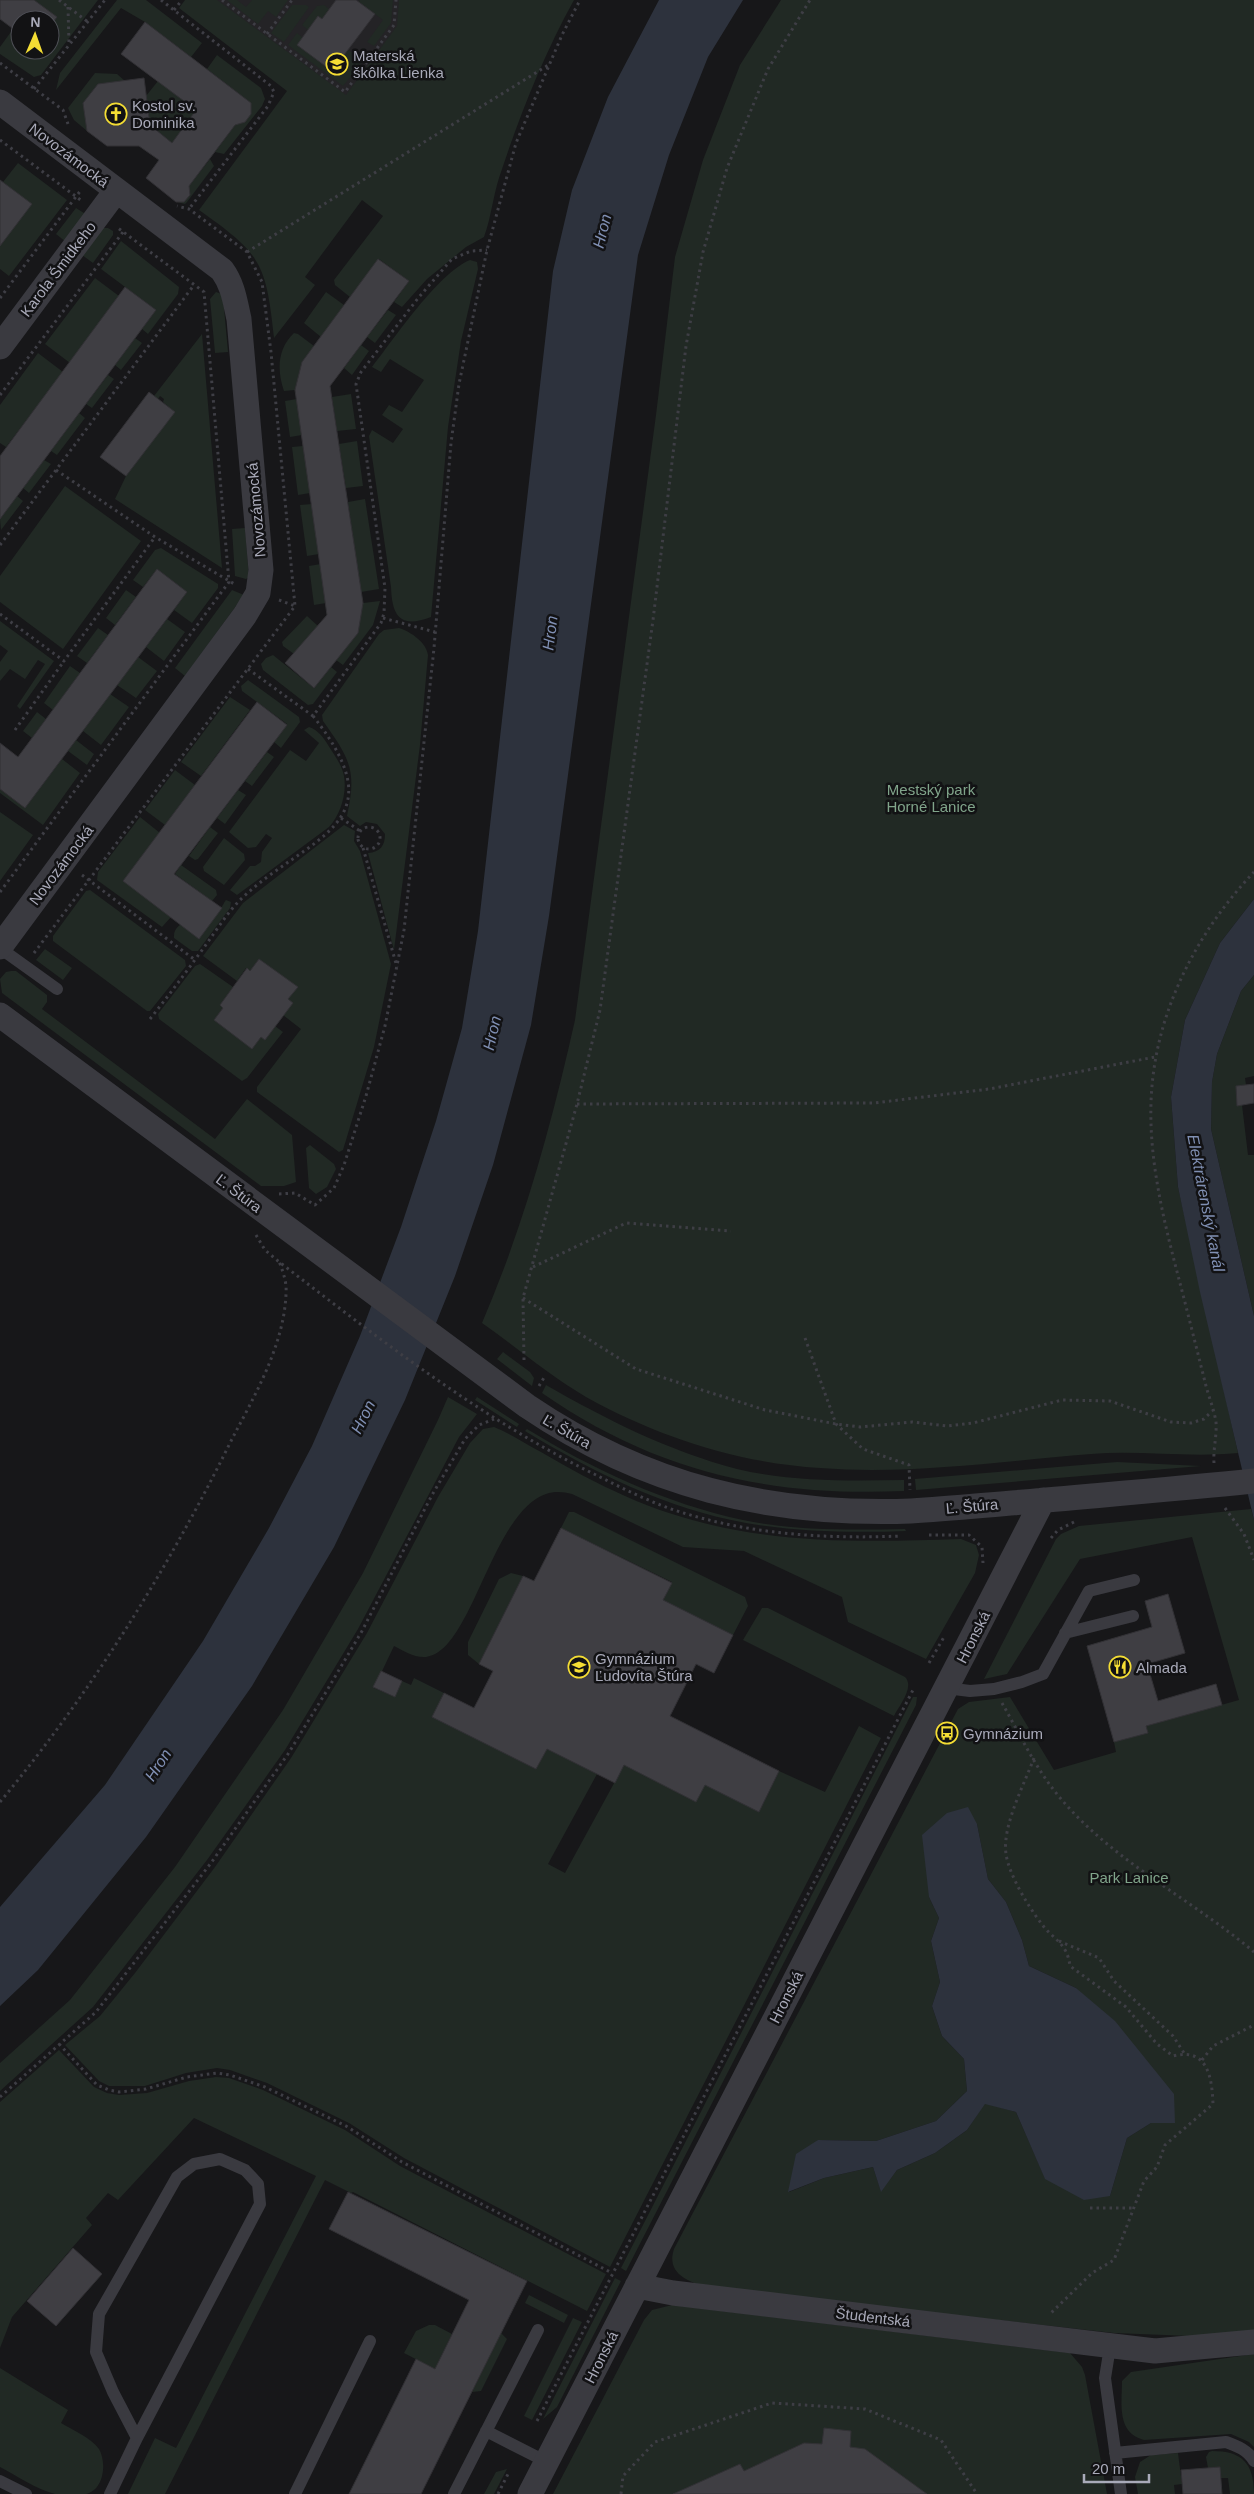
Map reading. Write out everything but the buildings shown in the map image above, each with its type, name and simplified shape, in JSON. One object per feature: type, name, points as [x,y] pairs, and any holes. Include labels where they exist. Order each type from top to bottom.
[{"type":"street","name":"Novozámocká","points":[[0,102],[222,270],[234,292],[239,319],[260,581],[258,593],[245,615],[0,948]]},
{"type":"street","name":"Karola Šmidkeho","points":[[0,347],[116,191]]},
{"type":"street","name":"Ľ. Štúra","points":[[0,1015],[546,1420],[611,1455],[677,1482],[723,1496],[771,1505],[817,1510],[871,1511],[911,1511],[1043,1500],[1231,1495],[1254,1482]]},
{"type":"street","name":"Hronská","points":[[530,2494],[1043,1500]]},
{"type":"street","name":"Študentská","points":[[637,2286],[673,2294],[1029,2335],[1110,2347],[1155,2351],[1254,2342]]},
{"type":"lane","points":[[0,948],[57,989]]},
{"type":"lane","points":[[946,1688],[970,1691],[994,1689],[1022,1682],[1043,1674],[1089,1591],[1134,1580]]},
{"type":"lane","points":[[1065,1633],[1133,1616]]},
{"type":"lane","points":[[110,2494],[137,2438],[260,2204],[258,2184],[245,2170],[220,2159],[194,2164],[177,2177],[99,2314],[96,2352],[113,2392],[137,2438]]},
{"type":"lane","points":[[454,2494],[538,2330]]},
{"type":"lane","points":[[294,2494],[370,2341]]},
{"type":"lane","points":[[1110,2347],[1104,2378],[1121,2494]]},
{"type":"lane","points":[[486,2431],[547,2462]]},
{"type":"lane","points":[[1114,2453],[1226,2442],[1238,2446],[1250,2454],[1254,2460]]},
{"type":"lane","points":[[0,2481],[26,2494]]},
{"type":"path","points":[[60,0],[88,22]]},
{"type":"path","points":[[34,89],[105,0]]},
{"type":"path","points":[[160,0],[271,86],[274,92],[268,106],[189,209]]},
{"type":"path","points":[[174,10],[182,0]]},
{"type":"path","points":[[222,0],[345,92],[394,24],[396,0]]},
{"type":"path","points":[[268,34],[292,0]]},
{"type":"path","points":[[262,1210],[273,1196],[289,1192],[296,1193],[315,1205],[334,1188],[344,1165],[366,1096],[385,1026],[397,968],[412,862],[436,632],[451,443],[459,384],[487,250],[516,144],[580,0]]},
{"type":"path","points":[[524,1360],[523,1298],[577,1104],[600,1010],[653,620],[686,346],[703,252],[727,168],[768,69],[810,0]]},
{"type":"path","points":[[68,7],[69,45]]},
{"type":"path","points":[[0,63],[63,110],[68,125],[76,130]]},
{"type":"path","points":[[247,252],[550,64]]},
{"type":"path","points":[[0,140],[87,205]]},
{"type":"path","points":[[0,298],[85,185]]},
{"type":"path","points":[[24,966],[296,606],[270,343],[262,282],[247,252],[189,209],[175,206]]},
{"type":"path","points":[[0,892],[229,582],[204,292],[115,226]]},
{"type":"path","points":[[0,395],[123,231]]},
{"type":"path","points":[[313,716],[373,636],[382,618],[385,588],[356,384],[361,372],[419,297],[452,259],[471,251],[487,250]]},
{"type":"path","points":[[0,545],[194,285]]},
{"type":"path","points":[[56,470],[156,537],[229,582]]},
{"type":"path","points":[[15,730],[156,537]]},
{"type":"path","points":[[271,598],[296,606]]},
{"type":"path","points":[[0,614],[64,661]]},
{"type":"path","points":[[382,618],[436,632]]},
{"type":"path","points":[[150,1019],[240,900],[333,829],[341,818],[347,800],[348,774],[336,749],[313,716],[248,668]]},
{"type":"path","points":[[341,818],[360,831]]},
{"type":"path","points":[[360,831],[370,826],[380,833],[379,844],[368,850],[363,848]]},
{"type":"path","points":[[360,831],[359,843],[363,848],[397,968]]},
{"type":"path","points":[[1216,1419],[1212,1411],[1170,1246],[1158,1183],[1152,1131],[1152,1088],[1155,1057],[1171,1004],[1194,950],[1215,919],[1254,872]]},
{"type":"path","points":[[89,882],[195,960]]},
{"type":"path","points":[[577,1104],[874,1103],[989,1089],[1155,1057]]},
{"type":"path","points":[[532,1267],[626,1223],[731,1231]]},
{"type":"path","points":[[0,1802],[81,1698],[128,1627],[208,1487],[271,1355],[280,1328],[286,1293],[285,1280],[278,1261],[494,1419],[479,1425],[464,1440],[432,1496],[362,1631],[288,1754],[211,1863],[96,2012],[0,2097]]},
{"type":"path","points":[[523,1298],[636,1369],[765,1410],[836,1424],[860,1427],[912,1422],[956,1425],[973,1423],[1062,1400],[1110,1400],[1171,1422],[1191,1423],[1204,1419],[1212,1411]]},
{"type":"path","points":[[804,1338],[836,1424],[863,1449],[909,1465],[910,1492]]},
{"type":"path","points":[[1215,1508],[1231,1495]]},
{"type":"path","points":[[1048,1542],[1058,1530],[1077,1522]]},
{"type":"path","points":[[1251,1550],[1254,1560]]},
{"type":"path","points":[[537,2421],[914,1688]]},
{"type":"path","points":[[994,1689],[1052,1788],[1117,1852],[1221,1924],[1254,1952]]},
{"type":"path","points":[[1034,1758],[1007,1830],[1006,1854],[1020,1889],[1042,1925],[1069,1952],[1070,1966],[1126,2007],[1157,2044],[1174,2056],[1184,2053]]},
{"type":"path","points":[[1029,2335],[1092,2273],[1114,2260],[1144,2181],[1157,2167],[1165,2145],[1213,2104],[1212,2078],[1202,2060],[1184,2053],[1172,2036],[1114,1981],[1099,1958],[1058,1940]]},
{"type":"path","points":[[1202,2060],[1213,2046],[1254,2025]]},
{"type":"path","points":[[60,2044],[97,2085],[109,2090],[119,2092],[146,2089],[187,2077],[217,2073],[230,2075],[265,2087],[346,2126],[402,2162],[612,2273]]},
{"type":"path","points":[[1090,2208],[1134,2208]]},
{"type":"path","points":[[621,2494],[623,2476],[655,2442],[772,2403],[865,2409],[941,2440],[977,2494]]},
{"type":"path","points":[[498,2494],[509,2472]]},
{"type":"shaded area","name":"Materská škôlka Lienka","points":[[190,0],[446,0],[354,125]]},
{"type":"green space","points":[[34,0],[98,0],[60,50],[60,10],[47,10]]},
{"type":"green space","points":[[117,0],[146,0],[202,43],[191,57],[145,22],[121,8],[56,90],[60,73]]},
{"type":"green space","points":[[185,0],[217,0],[346,95],[397,26],[399,0],[574,0],[552,43],[523,110],[499,178],[484,237],[466,247],[427,279],[402,307],[394,302],[409,281],[379,259],[350,297],[335,285],[334,280],[383,216],[362,200],[305,277],[315,285],[274,338],[268,292],[257,262],[236,238],[199,210],[287,91],[179,8]]},
{"type":"green space","points":[[227,0],[237,0],[246,7],[252,0],[288,0],[276,17],[268,11],[258,24]]},
{"type":"green space","points":[[360,0],[393,0],[391,23],[374,46],[367,42],[383,20],[359,2]]},
{"type":"green space","name":"Mestský park Horné Lanice","points":[[781,0],[1254,0],[1254,899],[1220,943],[1185,1020],[1171,1097],[1178,1187],[1238,1453],[1201,1455],[1109,1453],[888,1470],[820,1468],[759,1460],[699,1446],[670,1436],[613,1411],[559,1380],[482,1323],[511,1249],[536,1173],[557,1097],[575,1020],[656,415],[675,257],[703,160],[740,65]]},
{"type":"green space","points":[[292,5],[306,5],[309,7],[284,42],[271,33]]},
{"type":"green space","points":[[324,5],[329,9],[322,19],[318,16],[308,30],[302,25],[317,6]]},
{"type":"green space","points":[[10,33],[10,60],[52,60],[41,75],[34,77],[0,54],[0,47]]},
{"type":"green space","points":[[297,33],[303,38],[297,45],[332,71],[348,50],[357,56],[363,48],[370,53],[343,86],[288,45]]},
{"type":"green space","points":[[217,55],[261,88],[265,99],[262,106],[224,154],[215,152],[235,125],[251,114],[251,103],[207,69]]},
{"type":"green space","points":[[95,73],[117,74],[125,81],[98,84],[83,103],[87,131],[74,120],[68,108]]},
{"type":"green space","points":[[158,81],[196,110],[172,143],[150,125],[146,96]]},
{"type":"green space","points":[[210,159],[214,166],[187,202],[185,204],[177,202],[184,202],[190,195],[189,186]]},
{"type":"green space","points":[[18,163],[67,200],[9,276],[0,269],[0,246],[31,204],[3,182]]},
{"type":"green space","points":[[76,208],[87,215],[66,242],[56,234]]},
{"type":"green space","points":[[103,228],[113,231],[113,235],[93,263],[82,255]]},
{"type":"green space","points":[[121,241],[179,287],[178,294],[148,334],[142,329],[156,310],[101,269]]},
{"type":"green space","points":[[470,260],[477,262],[478,269],[461,341],[448,427],[431,617],[412,621],[405,620],[400,617],[393,606],[369,436],[372,430],[393,443],[403,429],[382,415],[389,405],[402,412],[424,380],[390,359],[381,372],[372,367],[431,292],[444,278]]},
{"type":"green space","points":[[95,278],[119,296],[70,363],[45,344]]},
{"type":"green space","points":[[216,292],[222,294],[223,297],[228,352],[215,353],[210,299]]},
{"type":"green space","points":[[326,292],[344,305],[321,337],[304,323]]},
{"type":"green space","points":[[388,310],[396,315],[375,343],[367,337]]},
{"type":"green space","points":[[294,333],[314,346],[302,362],[295,390],[284,391],[280,376],[280,360],[284,346]]},
{"type":"green space","points":[[202,334],[222,568],[115,499],[126,476],[174,412],[163,402],[164,399],[160,396],[158,399],[154,396]]},
{"type":"green space","points":[[135,338],[142,343],[121,370],[115,365]]},
{"type":"green space","points":[[361,345],[369,351],[352,375],[344,368]]},
{"type":"green space","points":[[38,353],[63,372],[6,447],[0,443],[0,405]]},
{"type":"green space","points":[[108,375],[114,379],[92,408],[86,404]]},
{"type":"green space","points":[[351,394],[356,429],[337,431],[332,397]]},
{"type":"green space","points":[[297,399],[302,435],[290,437],[285,401]]},
{"type":"green space","points":[[79,413],[85,418],[57,455],[51,451]]},
{"type":"green space","points":[[357,441],[363,486],[346,488],[339,444]]},
{"type":"green space","points":[[303,446],[310,493],[298,495],[292,447]]},
{"type":"green space","points":[[44,460],[51,464],[29,493],[23,488]]},
{"type":"green space","points":[[65,486],[141,541],[63,649],[0,602],[0,576]]},
{"type":"green space","points":[[17,496],[23,501],[1,530],[0,519]]},
{"type":"green space","points":[[365,499],[379,589],[361,592],[348,502]]},
{"type":"green space","points":[[312,504],[319,554],[307,556],[300,505]]},
{"type":"green space","points":[[245,528],[249,577],[246,579],[235,576],[232,529]]},
{"type":"green space","points":[[161,548],[218,584],[218,588],[192,623],[174,610],[187,592],[157,569],[143,587],[133,580],[155,550]]},
{"type":"green space","points":[[321,564],[326,603],[314,605],[309,566]]},
{"type":"green space","points":[[126,590],[136,597],[115,625],[106,618]]},
{"type":"green space","points":[[232,590],[244,595],[185,676],[175,668]]},
{"type":"green space","points":[[380,601],[373,625],[343,665],[336,660],[358,633],[363,603]]},
{"type":"green space","points":[[307,616],[318,626],[294,654],[283,646],[282,642]]},
{"type":"green space","points":[[167,619],[185,632],[164,661],[146,647]]},
{"type":"green space","points":[[0,621],[54,661],[20,709],[17,706],[45,664],[38,660],[25,679],[10,669],[0,681],[0,662],[8,651],[0,645]]},
{"type":"green space","points":[[98,628],[108,635],[87,663],[77,656]]},
{"type":"green space","points":[[399,628],[417,638],[427,650],[428,655],[420,745],[394,950],[368,853],[381,848],[385,834],[377,824],[366,822],[360,826],[347,816],[351,787],[349,766],[340,745],[323,721],[322,715],[379,634],[384,630]]},
{"type":"green space","points":[[273,655],[314,688],[331,667],[337,672],[313,704],[308,705],[263,670],[261,664],[266,658]]},
{"type":"green space","points":[[138,657],[157,671],[136,698],[117,685]]},
{"type":"green space","points":[[70,666],[80,673],[53,710],[44,703]]},
{"type":"green space","points":[[248,680],[299,717],[300,722],[281,748],[274,742],[287,724],[242,691],[241,686]]},
{"type":"green space","points":[[110,694],[129,707],[101,745],[83,731]]},
{"type":"green space","points":[[230,697],[250,710],[201,776],[181,762]]},
{"type":"green space","points":[[37,712],[46,719],[32,738],[23,731]]},
{"type":"green space","points":[[309,727],[323,737],[342,769],[345,784],[343,800],[338,815],[329,827],[237,895],[230,890],[250,866],[255,866],[261,862],[262,852],[272,838],[266,834],[256,847],[248,848],[229,832],[290,750],[306,761],[319,743],[304,730]]},
{"type":"green space","points":[[76,740],[94,754],[87,765],[68,751]]},
{"type":"green space","points":[[267,752],[274,757],[252,786],[245,781]]},
{"type":"green space","points":[[62,759],[80,773],[43,825],[0,793],[0,789],[25,808]]},
{"type":"green space","points":[[175,770],[195,785],[165,825],[145,810]]},
{"type":"green space","points":[[238,790],[246,795],[225,824],[217,818]]},
{"type":"green space","points":[[0,812],[33,835],[0,881]]},
{"type":"green space","points":[[140,817],[160,833],[171,917],[162,927],[97,880],[98,872]]},
{"type":"green space","points":[[344,825],[355,831],[354,841],[360,851],[391,964],[374,1047],[343,1150],[339,1152],[257,1092],[257,1087],[301,1029],[283,1015],[292,1003],[288,999],[297,987],[259,959],[250,971],[246,968],[237,981],[203,956],[243,903]]},
{"type":"green space","points":[[210,827],[218,833],[198,859],[195,860],[189,856]]},
{"type":"green space","points":[[224,838],[244,854],[245,860],[224,885],[204,871],[203,867]]},
{"type":"green space","points":[[181,865],[216,890],[217,895],[212,901],[175,874]]},
{"type":"green space","points":[[90,890],[185,960],[186,966],[150,1011],[147,1011],[53,941],[53,936],[86,891]]},
{"type":"green space","points":[[226,900],[231,902],[230,908],[198,951],[192,951],[174,938],[175,931],[179,926],[192,919],[215,912],[220,909]]},
{"type":"green space","points":[[45,949],[72,968],[63,980],[36,960]]},
{"type":"green space","points":[[200,964],[233,987],[220,1005],[223,1008],[214,1020],[252,1048],[261,1037],[275,1026],[283,1032],[247,1078],[242,1081],[159,1019],[158,1014],[195,966]]},
{"type":"green space","points":[[16,971],[47,995],[47,1002],[42,1009],[215,1139],[247,1099],[292,1135],[296,1182],[284,1186],[261,1186],[2,993],[0,979],[6,972]]},
{"type":"green space","points":[[1254,975],[1254,1076],[1245,1078],[1246,1085],[1236,1086],[1237,1105],[1242,1105],[1248,1155],[1254,1155],[1254,1316],[1211,1129],[1212,1082],[1217,1054],[1241,991]]},
{"type":"green space","points":[[310,1145],[334,1164],[336,1169],[327,1187],[316,1194],[309,1188],[306,1148]]},
{"type":"green space","points":[[503,1352],[530,1372],[534,1378],[532,1386],[497,1359]]},
{"type":"green space","points":[[546,1385],[639,1433],[712,1462],[757,1473],[799,1478],[904,1480],[904,1491],[854,1492],[806,1489],[759,1483],[714,1474],[670,1460],[627,1442],[584,1420],[542,1393]]},
{"type":"green space","points":[[448,1397],[477,1414],[459,1437],[358,1629],[285,1750],[207,1860],[93,2007],[0,2091],[0,2063],[70,2000],[175,1867],[283,1710],[363,1573]]},
{"type":"green space","points":[[477,1397],[519,1424],[517,1427],[475,1400]]},
{"type":"green space","points":[[494,1427],[512,1435],[603,1486],[666,1512],[707,1524],[749,1532],[832,1540],[961,1539],[976,1545],[979,1555],[975,1573],[926,1659],[848,1622],[842,1597],[744,1551],[683,1547],[572,1494],[553,1492],[546,1494],[527,1506],[511,1527],[496,1553],[470,1608],[456,1632],[442,1649],[422,1657],[409,1654],[394,1646],[374,1688],[395,1697],[402,1681],[411,1685],[414,1678],[444,1693],[433,1717],[536,1769],[547,1749],[597,1774],[548,1864],[565,1873],[624,1765],[705,1785],[759,1812],[779,1771],[825,1792],[859,1726],[881,1738],[610,2267],[404,2158],[349,2123],[267,2083],[230,2070],[217,2068],[186,2073],[145,2086],[109,2086],[99,2081],[65,2045],[100,2016],[135,1973],[215,1867],[291,1758],[367,1633],[438,1497],[470,1443],[483,1429]]},
{"type":"green space","points":[[527,1429],[578,1458],[631,1484],[714,1513],[763,1524],[803,1528],[905,1529],[906,1531],[845,1532],[805,1530],[766,1526],[717,1517],[659,1499],[631,1487],[577,1461],[525,1431]]},
{"type":"green space","points":[[1117,1462],[1201,1466],[916,1490],[915,1479]]},
{"type":"green space","name":"Park Lanice","points":[[1251,1509],[1254,1520],[1254,2331],[1190,2336],[1114,2333],[706,2287],[685,2279],[673,2264],[674,2249],[958,1709],[969,1702],[1010,1697],[1054,1770],[1116,1752],[1114,1742],[1148,1733],[1146,1726],[1239,1700],[1192,1537],[1080,1559],[1007,1674],[984,1679],[1056,1539],[1061,1534],[1079,1526]],"holes":[[[977,1824],[988,1879],[1006,1902],[1022,1940],[1029,1966],[1076,1988],[1175,2123],[1151,2123],[1127,2138],[1110,2196],[1045,2178],[1016,2112],[985,2103],[967,2130],[935,2153],[897,2170],[881,2191],[873,2167],[824,2178],[789,2192],[818,2140],[876,2141],[936,2121],[967,2091],[964,2059],[942,2036],[932,2006],[940,1982],[931,1941],[939,1918],[929,1897]]]},
{"type":"green space","points":[[569,1512],[574,1512],[745,1597],[748,1606],[733,1635],[663,1600],[672,1582],[561,1528]]},
{"type":"green space","points":[[511,1573],[523,1576],[479,1664],[468,1655],[468,1642],[499,1579]]},
{"type":"green space","points":[[762,1608],[768,1608],[905,1677],[908,1681],[907,1691],[894,1716],[743,1640]]},
{"type":"green space","points":[[913,1697],[917,1697],[916,1705],[626,2271],[621,2268]]},
{"type":"green space","points":[[59,2050],[94,2087],[107,2093],[119,2095],[147,2093],[189,2081],[216,2077],[229,2078],[263,2090],[345,2130],[400,2166],[606,2274],[587,2311],[353,2192],[351,2193],[325,2180],[165,2494],[128,2494],[155,2438],[176,2448],[316,2176],[194,2118],[118,2200],[108,2193],[86,2218],[92,2225],[12,2317],[0,2348],[0,2102]]},
{"type":"green space","points":[[615,2278],[621,2281],[557,2407],[543,2419]]},
{"type":"green space","points":[[529,2295],[568,2315],[564,2323],[525,2303]]},
{"type":"green space","points":[[672,2305],[1070,2353],[1082,2367],[1085,2375],[1107,2494],[553,2494],[644,2320],[652,2310]]},
{"type":"green space","points":[[573,2318],[582,2322],[532,2420],[524,2416]]},
{"type":"green space","points":[[429,2325],[435,2325],[452,2334],[435,2369],[404,2353],[416,2331]]},
{"type":"green space","points":[[501,2333],[507,2339],[481,2391],[472,2392]]},
{"type":"green space","points":[[1254,2354],[1254,2447],[1249,2442],[1231,2434],[1144,2440],[1129,2431],[1122,2416],[1122,2381],[1131,2372]]},
{"type":"green space","points":[[0,2368],[68,2410],[61,2423],[87,2438],[99,2449],[103,2461],[102,2475],[97,2487],[92,2491],[86,2494],[55,2494],[34,2486],[0,2467]]},
{"type":"green space","points":[[1212,2451],[1231,2453],[1244,2461],[1252,2474],[1254,2494],[1230,2494],[1228,2478],[1221,2478],[1220,2467],[1208,2468],[1206,2457]]},
{"type":"green space","points":[[1178,2453],[1182,2484],[1174,2485],[1175,2494],[1138,2494],[1135,2477],[1140,2462],[1151,2455]]},
{"type":"green space","points":[[507,2469],[494,2494],[484,2494],[496,2472]]},
{"type":"water","name":"Hron","points":[[659,0],[743,0],[708,57],[669,155],[638,255],[549,916],[531,1025],[493,1165],[455,1276],[405,1400],[334,1547],[252,1686],[146,1837],[38,1970],[0,2006],[0,1907],[105,1785],[203,1641],[269,1528],[312,1446],[360,1336],[401,1227],[436,1121],[462,1028],[478,931],[553,271],[572,190],[608,97]]},
{"type":"water","name":"Elektrárenský kanál","points":[[1254,899],[1254,975],[1241,991],[1217,1054],[1212,1082],[1211,1129],[1254,1316],[1254,1520],[1200,1292],[1178,1187],[1171,1097],[1185,1020],[1220,943]]},
{"type":"water","points":[[968,1807],[977,1824],[988,1879],[1006,1902],[1022,1940],[1029,1966],[1076,1988],[1115,2021],[1174,2094],[1175,2123],[1151,2123],[1127,2138],[1110,2196],[1084,2200],[1045,2179],[1016,2112],[985,2104],[967,2130],[935,2153],[897,2170],[881,2192],[873,2167],[824,2178],[788,2192],[796,2154],[818,2140],[876,2141],[936,2121],[967,2091],[964,2059],[942,2036],[932,2006],[940,1982],[931,1941],[939,1918],[929,1897],[922,1835],[947,1813]]},
{"type":"place","name":"Materská škôlka Lienka","points":[[337,64]]},
{"type":"place","name":"Kostol sv. Dominika","points":[[116,114]]},
{"type":"place","name":"Gymnázium Ľudovíta Štúra","points":[[579,1667]]},
{"type":"place","name":"Almada","points":[[1120,1667]]},
{"type":"place","name":"Gymnázium","points":[[947,1733]]}]
